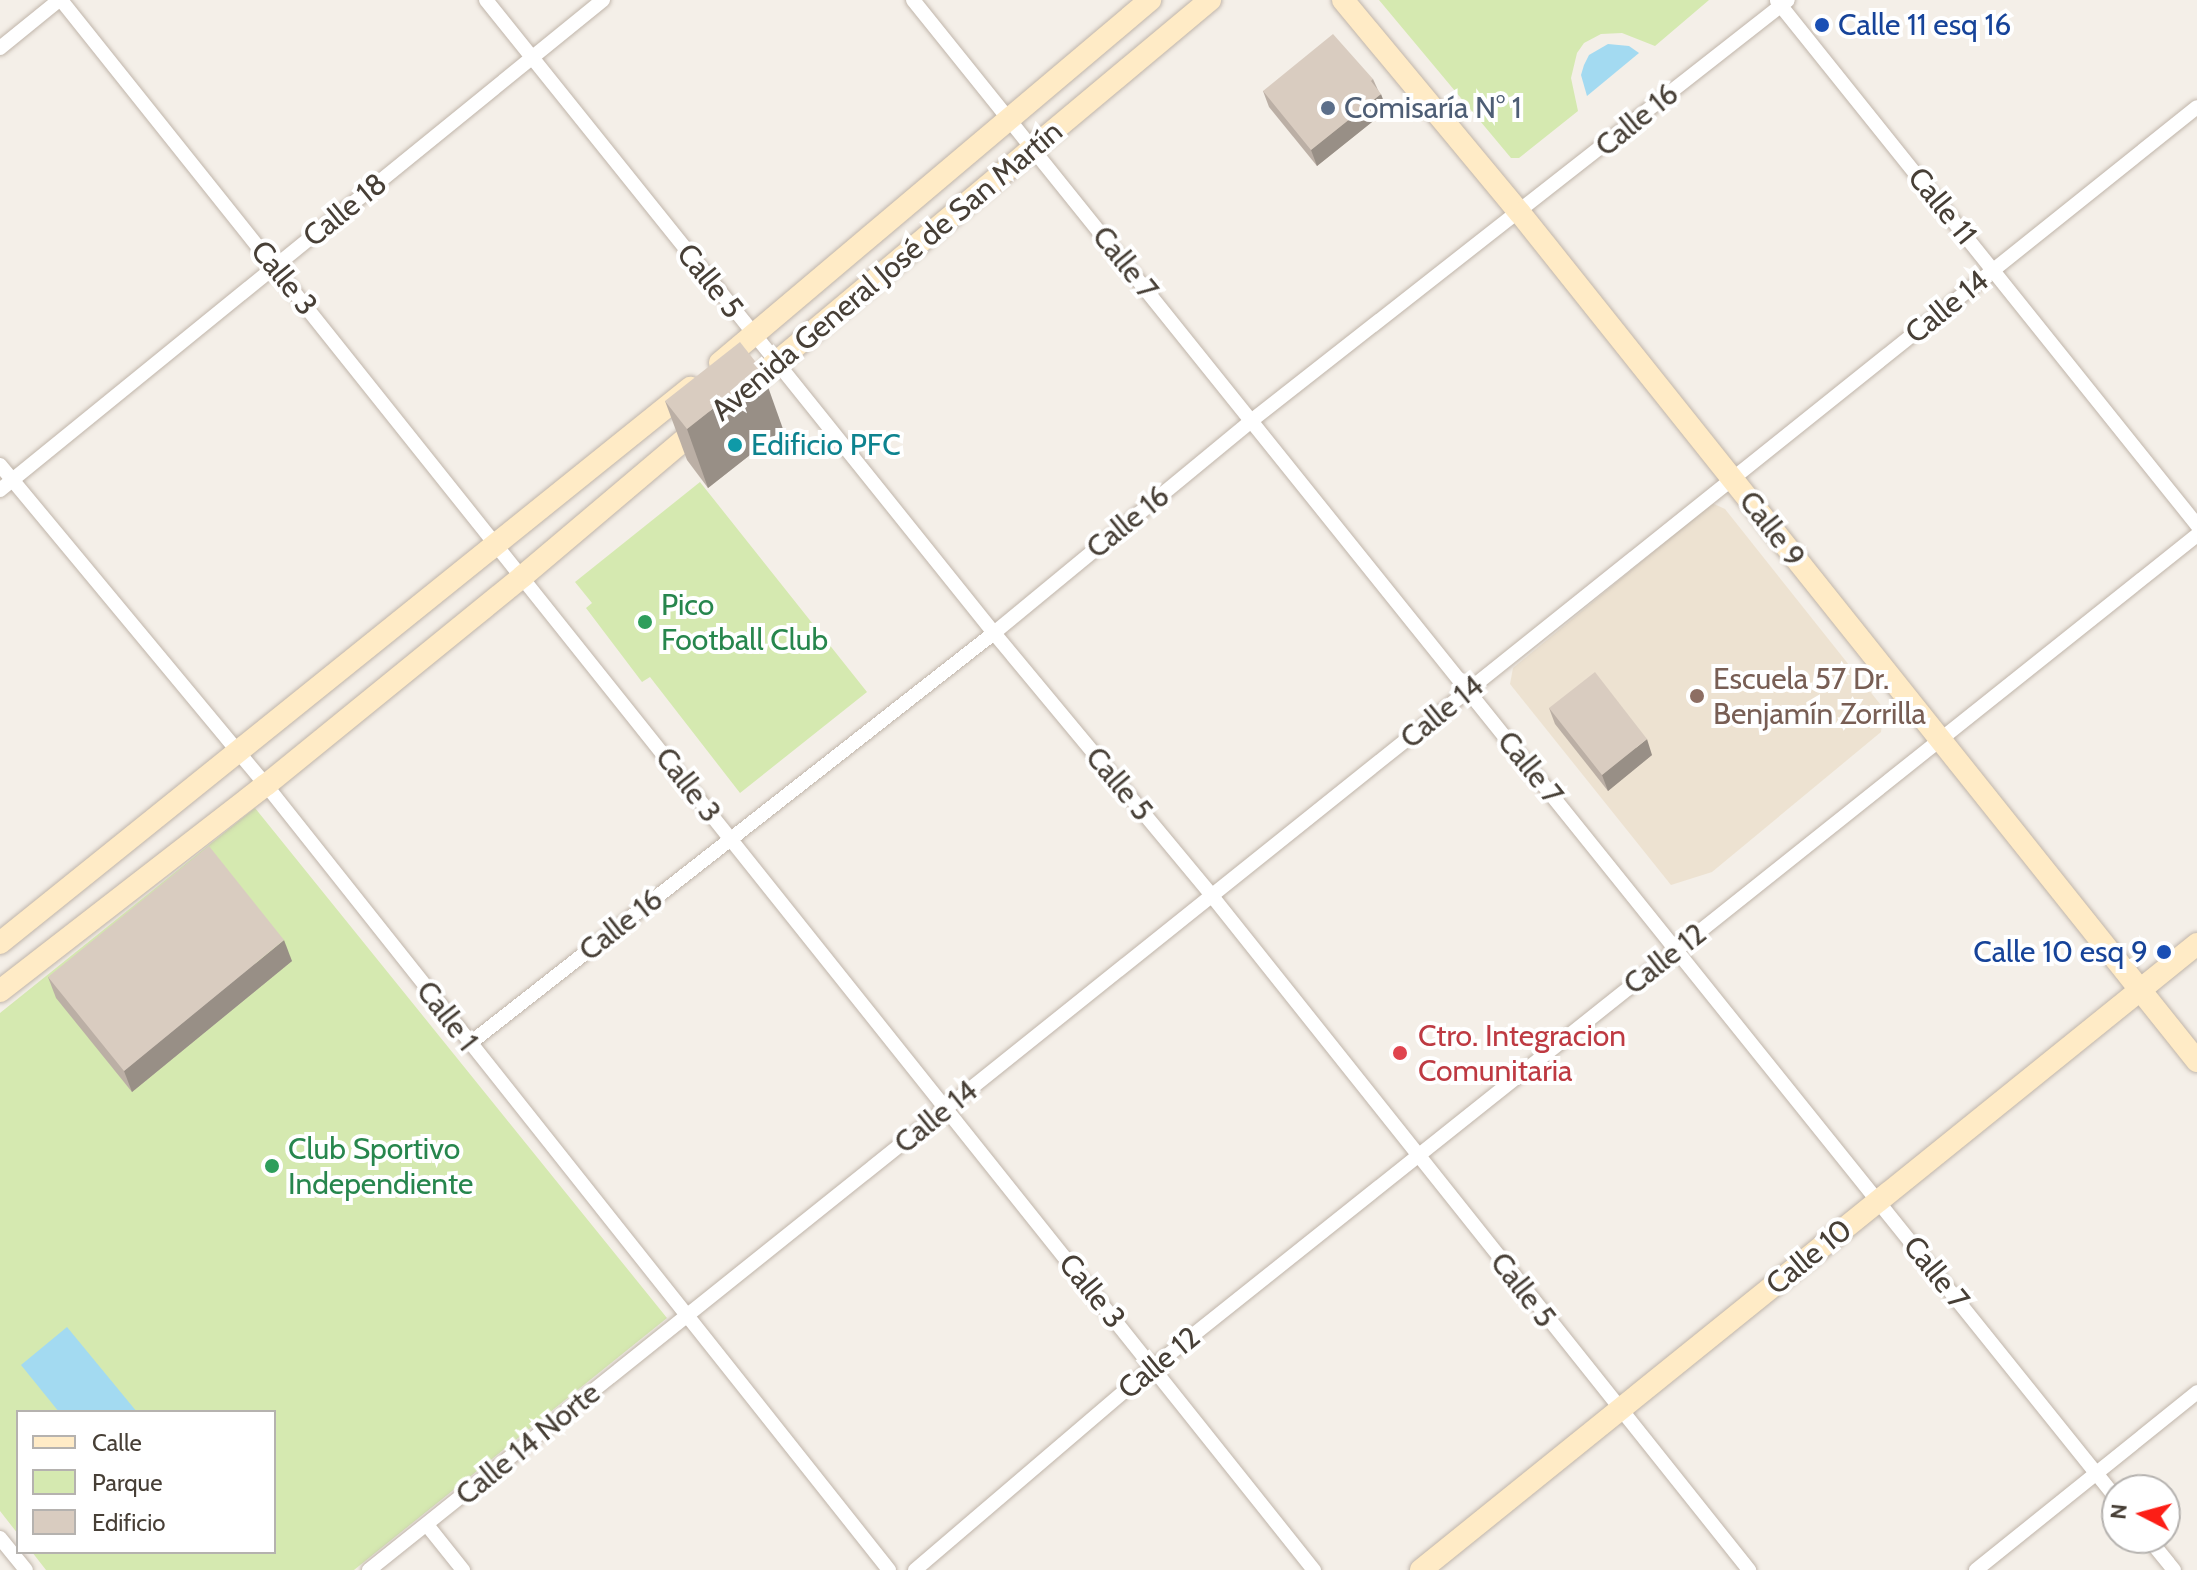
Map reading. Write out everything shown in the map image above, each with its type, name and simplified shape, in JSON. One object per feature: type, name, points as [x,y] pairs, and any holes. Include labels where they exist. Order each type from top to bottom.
[{"type":"main road","name":"Avenida General José de San Martín","points":[[0,943],[755,336],[1150,0]]},
{"type":"main road","name":"Avenida General José de San Martín","points":[[0,991],[266,785],[523,576],[1035,150],[1210,0]]},
{"type":"main road","name":"Calle 9","points":[[1343,0],[1520,213],[2197,1061]]},
{"type":"main road","name":"Calle 10","points":[[1421,1570],[2197,944]]},
{"type":"street","points":[[0,48],[60,0]]},
{"type":"street","name":"Calle 3","points":[[60,0],[1314,1570]]},
{"type":"street","name":"Calle 5","points":[[486,0],[994,633],[1212,896],[1749,1570]]},
{"type":"street","name":"Calle 18","points":[[6,485],[603,0]]},
{"type":"street","name":"Calle 7","points":[[913,0],[2101,1478]]},
{"type":"street","name":"Calle 16","points":[[469,1044],[994,633],[1251,421],[1520,213],[1782,2]]},
{"type":"street","name":"Calle 11","points":[[1782,2],[2197,525]]},
{"type":"street","name":"Calle 14","points":[[686,1317],[2197,107]]},
{"type":"street","name":"Calle 1","points":[[0,465],[6,485],[266,785],[889,1570]]},
{"type":"street","name":"Calle 12","points":[[915,1570],[1153,1367],[2197,535]]},
{"type":"street","name":"Calle 14 Norte","points":[[369,1570],[686,1317]]},
{"type":"street","points":[[1976,1570],[2197,1392]]},
{"type":"street","points":[[427,1525],[463,1570]]},
{"type":"street","points":[[0,1538],[26,1570]]},
{"type":"street","points":[[2161,1554],[2174,1570]]},
{"type":"shaded area","name":"Escuela 57 Dr. Benjamín Zorrilla","points":[[1712,503],[1725,509],[1884,709],[1881,732],[1712,872],[1671,885],[1510,684],[1513,668]]},
{"type":"green space","points":[[1379,0],[1709,0],[1655,46],[1622,33],[1601,34],[1584,43],[1577,53],[1571,78],[1578,111],[1519,158],[1511,158]]},
{"type":"green space","points":[[700,482],[867,692],[740,793],[650,677],[642,682],[586,608],[592,603],[575,582]]},
{"type":"green space","name":"Club Sportivo Independiente","points":[[255,808],[667,1318],[354,1570],[46,1570],[34,1554],[276,1554],[276,1410],[16,1410],[16,1531],[0,1511],[0,1013]]},
{"type":"water","points":[[1608,44],[1629,46],[1639,53],[1587,96],[1581,75],[1584,65],[1589,55]]},
{"type":"water","points":[[67,1327],[135,1410],[57,1410],[21,1365]]},
{"type":"building","points":[[1333,34],[1373,79],[1371,81],[1381,94],[1311,150],[1263,91]]},
{"type":"building","points":[[740,342],[762,370],[687,429],[665,401]]},
{"type":"building","points":[[1595,672],[1647,739],[1602,775],[1549,708]]},
{"type":"building","points":[[209,846],[284,940],[124,1071],[48,977]]},
{"type":"place","name":"Calle 11 esq 16","points":[[1822,25]]},
{"type":"place","name":"Comisaría N° 1","points":[[1328,108]]},
{"type":"place","name":"Edificio PFC","points":[[735,445]]},
{"type":"place","name":"Pico Football Club","points":[[645,622]]},
{"type":"place","name":"Escuela 57 Dr. Benjamín Zorrilla","points":[[1697,696]]},
{"type":"place","name":"Calle 10 esq 9","points":[[2164,952]]},
{"type":"place","name":"Ctro. Integracion Comunitaria","points":[[1400,1053]]},
{"type":"place","name":"Club Sportivo Independiente","points":[[272,1166]]}]
